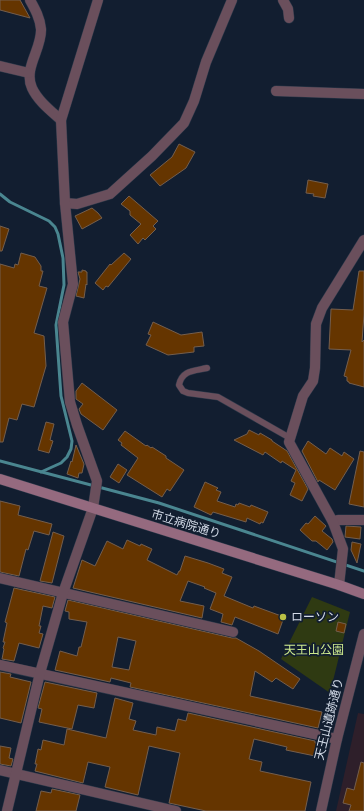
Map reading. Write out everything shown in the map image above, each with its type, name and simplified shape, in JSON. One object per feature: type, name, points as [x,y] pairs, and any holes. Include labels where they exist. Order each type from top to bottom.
[{"type":"main road","name":"市立病院通り","points":[[0,479],[364,594]]},
{"type":"street","points":[[30,0],[38,15],[41,28],[40,37],[29,73],[32,88],[41,101],[61,120]]},
{"type":"street","points":[[7,811],[40,673],[63,593],[93,508],[97,481],[70,402],[63,322],[73,284],[65,203],[61,120],[98,0]]},
{"type":"street","points":[[65,203],[77,204],[110,194],[152,156],[184,123],[194,101],[206,62],[232,0]]},
{"type":"street","points":[[283,0],[288,9],[289,18]]},
{"type":"street","points":[[0,66],[29,73]]},
{"type":"street","points":[[276,91],[364,94]]},
{"type":"street","points":[[338,585],[343,549],[333,522],[289,442],[302,396],[313,381],[315,368],[316,324],[322,308],[363,243]]},
{"type":"street","points":[[333,522],[338,520],[364,520]]},
{"type":"street","points":[[0,578],[232,632]]},
{"type":"street","name":"天王山遺跡通り","points":[[321,811],[337,739],[364,634]]},
{"type":"street","points":[[0,665],[337,739]]},
{"type":"street","points":[[0,770],[176,811]]},
{"type":"lane","points":[[207,368],[185,373],[180,379],[179,385],[183,391],[218,397],[290,438]]},
{"type":"shaded area","points":[[358,713],[364,714],[364,811],[336,811]]},
{"type":"green space","name":"天王山公園","points":[[312,597],[350,612],[330,693],[281,659]]},
{"type":"building","points":[[0,0],[20,0],[30,18],[0,10]]},
{"type":"building","points":[[179,144],[195,152],[186,168],[160,186],[150,175],[172,157]]},
{"type":"building","points":[[308,180],[328,184],[325,198],[306,193]]},
{"type":"building","points":[[129,196],[158,221],[153,226],[156,229],[145,240],[143,238],[138,244],[130,235],[141,224],[130,215],[130,211],[121,204]]},
{"type":"building","points":[[92,208],[102,218],[82,229],[75,216]]},
{"type":"building","points":[[0,226],[9,229],[2,251],[0,251]]},
{"type":"building","points":[[21,253],[35,257],[41,266],[41,271],[43,271],[39,286],[47,288],[34,333],[44,336],[46,366],[34,407],[22,404],[17,420],[9,418],[3,442],[0,442],[0,264],[14,268],[15,264],[18,265]]},
{"type":"building","points":[[124,253],[131,259],[108,287],[106,286],[103,290],[95,283],[110,264],[111,265]]},
{"type":"building","points":[[82,270],[87,272],[87,285],[86,284],[84,298],[76,296],[80,279],[78,272],[82,272]]},
{"type":"building","points":[[359,271],[364,271],[364,314],[362,342],[364,340],[364,387],[349,383],[347,381],[347,377],[344,376],[351,350],[329,349],[331,309],[353,310]]},
{"type":"building","points":[[153,322],[181,335],[202,332],[204,346],[194,347],[194,352],[168,355],[146,345],[151,335],[148,334]]},
{"type":"building","points":[[82,383],[117,410],[103,430],[81,414],[79,409],[83,404],[76,399],[76,391]]},
{"type":"building","points":[[46,422],[54,424],[50,440],[53,441],[49,453],[38,450]]},
{"type":"building","points":[[249,430],[259,435],[260,433],[287,451],[308,489],[302,501],[290,495],[295,483],[291,481],[296,470],[282,461],[281,463],[265,452],[263,455],[234,440],[247,434]]},
{"type":"building","points":[[125,431],[146,446],[152,447],[166,456],[166,458],[184,470],[170,491],[167,489],[162,497],[127,475],[138,458],[121,445],[122,443],[118,440]]},
{"type":"building","points":[[308,441],[326,454],[330,448],[342,456],[344,452],[354,459],[335,490],[319,480],[318,482],[302,451]]},
{"type":"building","points":[[76,445],[84,464],[82,473],[79,473],[78,478],[67,474],[71,461],[72,462]]},
{"type":"building","points":[[360,451],[364,452],[364,507],[349,504]]},
{"type":"building","points":[[118,464],[127,470],[119,483],[110,477]]},
{"type":"building","points":[[205,482],[218,488],[216,490],[221,492],[217,501],[235,507],[236,504],[238,505],[239,503],[250,507],[251,505],[268,512],[263,523],[261,522],[260,524],[247,518],[246,522],[213,512],[211,515],[194,507]]},
{"type":"building","points":[[0,501],[20,506],[18,515],[52,524],[49,535],[34,531],[28,550],[26,549],[19,576],[0,572]]},
{"type":"building","points":[[315,516],[326,526],[322,531],[332,539],[333,542],[327,550],[316,541],[312,541],[300,530]]},
{"type":"building","points":[[346,526],[361,527],[360,539],[345,537]]},
{"type":"building","points":[[53,532],[64,536],[52,583],[40,581]]},
{"type":"building","points":[[127,540],[140,546],[141,544],[152,549],[147,560],[177,575],[180,571],[185,556],[224,569],[222,573],[232,577],[224,596],[253,608],[254,606],[284,617],[278,634],[235,617],[232,625],[221,622],[223,614],[210,609],[216,593],[188,581],[180,601],[204,606],[202,618],[73,588],[82,560],[95,566],[107,541],[123,549]]},
{"type":"building","points":[[352,542],[361,544],[357,563],[351,550]]},
{"type":"building","points":[[14,588],[55,597],[52,608],[43,606],[39,633],[43,634],[39,648],[19,643],[14,661],[2,659],[5,642],[3,642],[7,623],[5,622]]},
{"type":"building","points":[[68,600],[236,638],[259,651],[300,679],[293,689],[276,678],[272,682],[255,671],[250,696],[322,712],[318,728],[130,687],[131,683],[111,678],[110,682],[55,670],[60,651],[77,656],[79,647],[81,647],[87,622],[69,619],[69,612],[65,611]],"holes":[[[118,637],[136,641],[129,670],[112,667]]]},
{"type":"building","points":[[338,622],[346,624],[344,633],[336,631]]},
{"type":"building","points":[[0,672],[11,674],[10,677],[31,682],[21,723],[0,718]]},
{"type":"building","points":[[45,682],[97,693],[94,708],[78,705],[72,729],[39,722],[42,709],[38,708]]},
{"type":"building","points":[[115,698],[133,703],[129,719],[136,721],[133,730],[156,735],[157,727],[175,731],[178,719],[186,721],[188,713],[315,741],[315,743],[318,743],[315,756],[286,750],[287,747],[254,739],[249,759],[262,762],[260,771],[311,782],[305,811],[206,811],[169,803],[180,753],[149,746],[138,795],[105,787],[110,767],[88,762],[83,783],[35,771],[38,749],[41,750],[43,740],[64,745],[67,729],[106,738]]},
{"type":"building","points":[[0,746],[11,748],[9,758],[13,759],[11,766],[0,764]]},
{"type":"building","points":[[361,762],[364,763],[364,811],[349,811],[351,805],[343,803],[347,788],[354,790]]},
{"type":"building","points":[[52,789],[80,795],[76,811],[36,811],[41,791],[51,793]]},
{"type":"waterway","points":[[0,194],[10,202],[49,221],[55,227],[63,258],[64,285],[56,325],[61,396],[72,441],[71,449],[67,457],[61,463],[41,472]]},
{"type":"waterway","points":[[0,461],[159,503],[364,571]]},
{"type":"place","name":"ローソン","points":[[283,617]]}]
